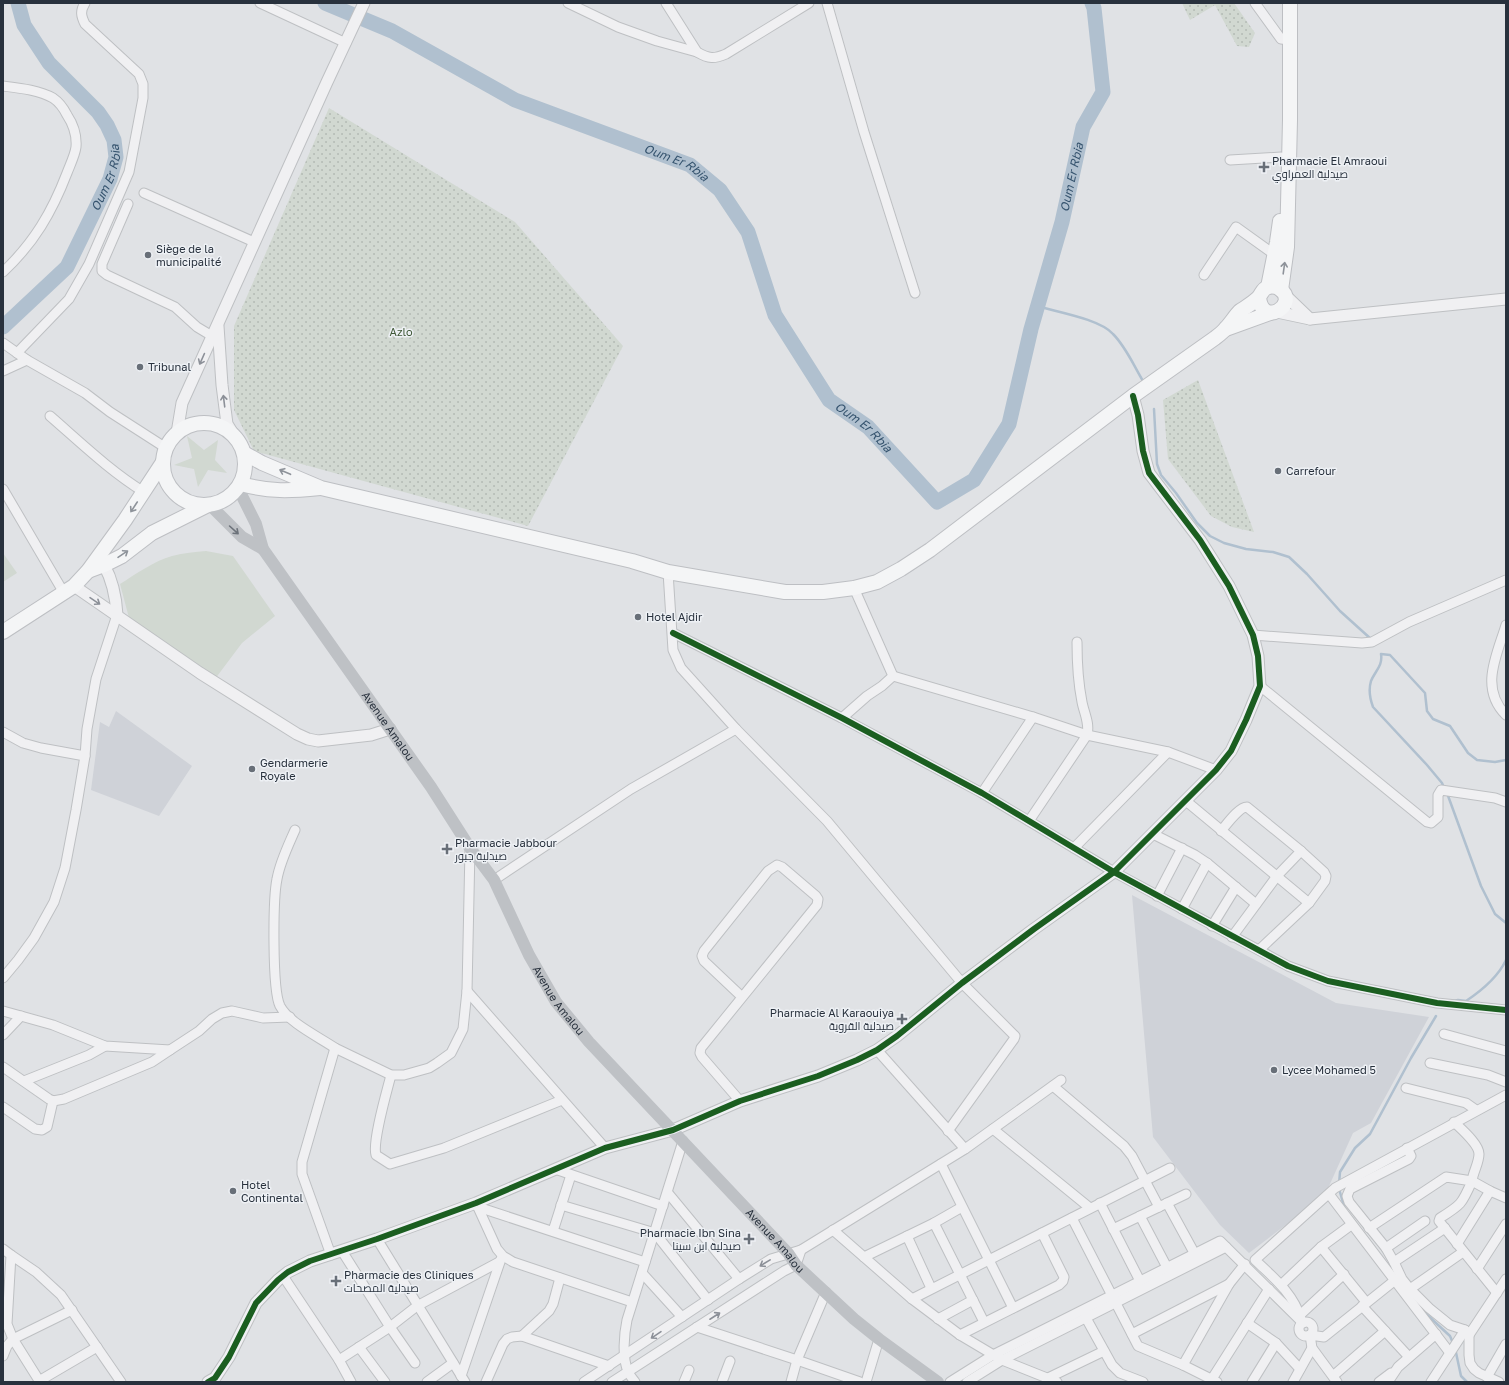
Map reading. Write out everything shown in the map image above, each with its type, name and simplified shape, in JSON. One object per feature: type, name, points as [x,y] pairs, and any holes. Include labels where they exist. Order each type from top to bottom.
[{"type":"main road","points":[[1273,313],[1263,310],[1260,304],[1273,292],[1287,247],[1286,4]]},
{"type":"main road","points":[[1273,292],[1275,255],[1280,226],[1281,157],[1286,74]]},
{"type":"main road","points":[[1225,330],[1273,313],[1282,308],[1285,302],[1273,292]]},
{"type":"main road","points":[[244,453],[262,463],[321,488],[632,561],[668,572],[785,592],[822,592],[854,588],[876,582],[901,570],[924,554],[1133,396],[1225,330],[1240,312],[1273,292]]},
{"type":"main road","points":[[88,571],[122,556],[152,532],[209,505],[228,498],[240,486],[245,469],[244,453],[236,437],[226,429],[213,424],[200,423],[188,426],[177,433],[166,448],[163,462],[166,479],[176,494],[190,503],[209,505],[242,537],[263,548]]},
{"type":"main road","points":[[3,632],[69,590],[88,571],[125,520],[163,462]]},
{"type":"main road","points":[[240,486],[285,491],[321,488]]},
{"type":"main road","points":[[240,486],[256,524],[263,548]]},
{"type":"main road","name":"Avenue Amalou","points":[[263,548],[431,788],[470,848],[494,880],[529,955],[556,1002],[589,1042],[788,1253],[796,1265],[854,1319],[925,1378],[938,1382]]},
{"type":"street","points":[[14,351],[69,299],[75,290],[89,264],[129,172],[135,145],[143,98],[143,84],[139,74],[85,24],[81,16],[82,8],[85,3]]},
{"type":"street","points":[[260,3],[348,39]]},
{"type":"street","points":[[177,433],[182,403],[364,3]]},
{"type":"street","points":[[568,3],[618,27],[657,41],[716,58],[726,54],[809,3]]},
{"type":"street","points":[[666,3],[697,52]]},
{"type":"street","points":[[827,3],[864,132],[915,292]]},
{"type":"street","points":[[1255,3],[1286,39]]},
{"type":"street","points":[[3,86],[31,91],[54,98],[63,108],[70,120],[75,134],[76,147],[61,188],[47,217],[31,242],[3,272]]},
{"type":"street","points":[[1230,160],[1281,157]]},
{"type":"street","points":[[144,193],[254,242]]},
{"type":"street","points":[[128,204],[102,264],[102,270],[107,275],[175,307],[192,323],[212,336]]},
{"type":"street","points":[[1204,275],[1236,227],[1275,255]]},
{"type":"street","points":[[1273,292],[1310,319]]},
{"type":"street","points":[[1273,313],[1310,319],[1506,299]]},
{"type":"street","points":[[218,323],[222,384],[227,424],[236,437]]},
{"type":"street","points":[[3,343],[27,360],[85,393],[110,412],[166,448]]},
{"type":"street","points":[[3,371],[27,360]]},
{"type":"street","points":[[208,1382],[215,1378],[229,1356],[256,1303],[282,1276],[310,1261],[477,1205],[605,1148],[673,1130],[740,1100],[818,1076],[877,1050],[898,1036],[962,983],[1114,872],[1216,770],[1231,751],[1260,686],[1258,656],[1252,635],[1228,586],[1200,540],[1149,473],[1143,451],[1138,415],[1133,396]]},
{"type":"street","points":[[50,416],[113,470],[144,492]]},
{"type":"street","points":[[3,489],[69,590],[117,615],[207,677],[288,730],[308,739],[318,741],[371,735],[390,729]]},
{"type":"street","points":[[3,978],[34,938],[54,902],[66,868],[96,679],[117,615],[115,596],[108,572],[104,565]]},
{"type":"street","points":[[668,572],[673,650],[681,668],[736,729],[827,820],[962,983],[1015,1036],[1014,1040],[948,1131]]},
{"type":"street","points":[[1252,635],[1362,643],[1372,642],[1409,622],[1506,580]]},
{"type":"street","points":[[854,588],[893,676],[1087,735],[1168,752],[1216,770]]},
{"type":"street","points":[[1506,625],[1493,664],[1492,685],[1496,702],[1506,714]]},
{"type":"street","points":[[673,633],[842,718],[982,793],[1114,872],[1288,966],[1328,981],[1436,1003],[1506,1010]]},
{"type":"street","points":[[1029,821],[1087,735],[1089,729],[1082,703],[1079,682],[1077,642]]},
{"type":"street","points":[[842,718],[893,676]]},
{"type":"street","points":[[1260,686],[1427,822],[1432,823],[1438,817],[1438,795],[1441,790],[1495,798],[1506,802]]},
{"type":"street","points":[[982,793],[1033,718]]},
{"type":"street","points":[[494,880],[631,789],[736,729]]},
{"type":"street","points":[[3,732],[23,743],[40,748],[84,756]]},
{"type":"street","points":[[1074,848],[1168,752]]},
{"type":"street","points":[[1186,801],[1309,903]]},
{"type":"street","points":[[1221,831],[1240,809],[1244,806],[1247,807],[1301,851],[1324,872],[1326,876],[1325,881],[1309,903],[1259,950]]},
{"type":"street","points":[[295,830],[277,878],[275,894],[276,996],[280,1005],[290,1017],[335,1048],[391,1075],[404,1075],[429,1068],[437,1063],[451,1053],[463,1029],[467,991],[470,848]]},
{"type":"street","points":[[1153,834],[1182,848],[1207,863],[1256,904]]},
{"type":"street","points":[[1157,896],[1182,848]]},
{"type":"street","points":[[1232,937],[1277,876],[1301,851]]},
{"type":"street","points":[[1182,909],[1207,863]]},
{"type":"street","points":[[740,1100],[700,1053],[701,1048],[741,996],[815,908],[818,902],[816,896],[777,865],[768,871],[704,951],[702,956],[704,960],[741,996]]},
{"type":"street","points":[[1212,926],[1236,887]]},
{"type":"street","points":[[467,991],[605,1148]]},
{"type":"street","points":[[3,1011],[54,1025],[105,1046],[170,1050]]},
{"type":"street","points":[[3,1067],[53,1101],[64,1099],[159,1059],[222,1013],[232,1011],[263,1018],[290,1017]]},
{"type":"street","points":[[3,1036],[21,1016]]},
{"type":"street","points":[[1444,1034],[1506,1051]]},
{"type":"street","points":[[24,1081],[89,1055],[105,1046]]},
{"type":"street","points":[[335,1048],[302,1162],[302,1174],[337,1253],[415,1363]]},
{"type":"street","points":[[877,1050],[948,1131],[966,1149]]},
{"type":"street","points":[[1430,1063],[1488,1076],[1506,1082]]},
{"type":"street","points":[[391,1075],[374,1151],[376,1155],[390,1164],[444,1148],[562,1100]]},
{"type":"street","points":[[584,1382],[739,1279],[772,1259],[801,1250],[966,1149],[1061,1080]]},
{"type":"street","points":[[1053,1086],[1124,1146],[1132,1156],[1196,1258]]},
{"type":"street","points":[[1406,1088],[1466,1103],[1476,1110]]},
{"type":"street","points":[[1394,1281],[1324,1336],[1305,1336],[1300,1333],[1301,1319],[1293,1299],[1255,1260],[1344,1182],[1506,1094]]},
{"type":"street","points":[[3,1107],[35,1129],[42,1130],[47,1128],[53,1101]]},
{"type":"street","points":[[1454,1122],[1478,1148],[1479,1155],[1472,1173],[1472,1181],[1464,1200],[1459,1206],[1439,1219],[1460,1248],[1497,1293]]},
{"type":"street","points":[[993,1129],[1090,1208]]},
{"type":"street","points":[[635,1382],[628,1371],[625,1356],[624,1332],[632,1302],[664,1206],[683,1141]]},
{"type":"street","points":[[1406,1148],[1411,1156],[1409,1159],[1350,1189],[1347,1196],[1349,1202],[1386,1248],[1402,1280],[1429,1308],[1450,1325],[1466,1333]]},
{"type":"street","points":[[941,1164],[1013,1308]]},
{"type":"street","points":[[912,1299],[931,1288],[1170,1168]]},
{"type":"street","points":[[555,1169],[664,1206]]},
{"type":"street","points":[[553,1231],[571,1175]]},
{"type":"street","points":[[1369,1228],[1446,1177],[1472,1181],[1506,1198]]},
{"type":"street","points":[[1332,1191],[1351,1225],[1436,1334],[1451,1350]]},
{"type":"street","points":[[1410,1289],[1460,1248],[1490,1191]]},
{"type":"street","points":[[668,1193],[739,1279]]},
{"type":"street","points":[[1113,1229],[1186,1194]]},
{"type":"street","points":[[1100,1203],[1140,1281]]},
{"type":"street","points":[[477,1205],[645,1262]]},
{"type":"street","points":[[463,1379],[501,1259],[477,1205]]},
{"type":"street","points":[[562,1205],[654,1233],[708,1300]]},
{"type":"street","points":[[864,1257],[934,1223],[962,1207]]},
{"type":"street","points":[[1140,1216],[1169,1271]]},
{"type":"street","points":[[1072,1218],[1140,1348],[1183,1364],[1213,1381],[1268,1289]]},
{"type":"street","points":[[1386,1248],[1426,1221]]},
{"type":"street","points":[[934,1223],[984,1322]]},
{"type":"street","points":[[1477,1269],[1506,1224]]},
{"type":"street","points":[[1281,1285],[1321,1248],[1351,1225]]},
{"type":"street","points":[[1394,1262],[1445,1228]]},
{"type":"street","points":[[833,1230],[912,1299],[960,1335],[1002,1360],[1057,1382]]},
{"type":"street","points":[[960,1335],[1058,1285],[1063,1281],[1064,1277],[1042,1233]]},
{"type":"street","points":[[907,1236],[931,1288]]},
{"type":"street","points":[[377,1239],[463,1379]]},
{"type":"street","points":[[950,1382],[993,1355],[1114,1299],[1196,1258],[1226,1247],[1245,1264],[1268,1289],[1301,1319]]},
{"type":"street","points":[[1321,1248],[1344,1274],[1364,1304],[1385,1331],[1409,1358]]},
{"type":"street","points":[[612,1382],[796,1265],[801,1250]]},
{"type":"street","points":[[5,1251],[36,1272],[61,1295],[96,1348],[121,1382]]},
{"type":"street","points":[[5,1251],[5,1324],[40,1381],[96,1348]]},
{"type":"street","points":[[339,1360],[390,1327],[417,1306],[501,1259],[632,1302]]},
{"type":"street","points":[[1183,1364],[1229,1284],[1245,1264]]},
{"type":"street","points":[[967,1382],[1002,1360],[1086,1318],[1140,1281],[1169,1271]]},
{"type":"street","points":[[642,1273],[682,1317]]},
{"type":"street","points":[[1301,1319],[1344,1274]]},
{"type":"street","points":[[282,1276],[339,1360],[351,1382]]},
{"type":"street","points":[[522,1336],[549,1311],[553,1304],[560,1278]]},
{"type":"street","points":[[1431,1382],[1451,1350],[1497,1293],[1506,1279]]},
{"type":"street","points":[[1132,1334],[1229,1284]]},
{"type":"street","points":[[791,1382],[797,1360],[826,1292]]},
{"type":"street","points":[[938,1319],[973,1300]]},
{"type":"street","points":[[3,1356],[7,1346],[13,1339],[72,1310]]},
{"type":"street","points":[[1086,1318],[1115,1369],[1143,1382]]},
{"type":"street","points":[[1247,1323],[1276,1343],[1300,1369]]},
{"type":"street","points":[[697,1327],[860,1382]]},
{"type":"street","points":[[1310,1335],[1312,1348],[1335,1379],[1385,1331]]},
{"type":"street","points":[[1466,1333],[1470,1362],[1474,1369],[1479,1374],[1499,1382]]},
{"type":"street","points":[[1379,1382],[1436,1334]]},
{"type":"street","points":[[486,1382],[503,1344],[507,1339],[512,1337],[522,1336],[609,1366]]},
{"type":"street","points":[[866,1382],[879,1339]]},
{"type":"street","points":[[1252,1382],[1276,1343]]},
{"type":"street","points":[[1487,1377],[1506,1344]]},
{"type":"street","points":[[359,1347],[385,1382]]},
{"type":"street","points":[[1293,1382],[1312,1348]]},
{"type":"street","points":[[1048,1378],[1104,1351]]},
{"type":"street","points":[[722,1382],[730,1361]]},
{"type":"street","points":[[427,1382],[453,1363]]},
{"type":"street","points":[[1388,1382],[1398,1367]]},
{"type":"street","points":[[684,1382],[689,1370]]},
{"type":"shaded area","points":[[116,711],[192,766],[159,816],[91,790],[100,722],[109,727]]},
{"type":"shaded area","name":"Lycee Mohamed 5","points":[[1132,895],[1336,1003],[1429,1017],[1371,1123],[1353,1133],[1325,1195],[1249,1253],[1220,1225],[1153,1137]]},
{"type":"green space","points":[[1182,3],[1234,3],[1255,33],[1249,47],[1237,46],[1215,5],[1190,20]]},
{"type":"green space","name":"Azlo","points":[[329,108],[515,222],[623,346],[528,526],[254,451],[234,410],[234,326]]},
{"type":"green space","points":[[1198,380],[1254,532],[1232,527],[1211,516],[1168,459],[1163,400]]},
{"type":"green space","points":[[187,436],[204,450],[218,440],[215,460],[227,473],[208,470],[198,487],[194,469],[174,465],[192,458]]},
{"type":"green space","points":[[206,551],[233,556],[275,616],[242,643],[215,679],[129,618],[120,584],[145,568],[165,558],[181,554]]},
{"type":"green space","points":[[3,553],[17,573],[3,582]]},
{"type":"waterway","name":"Oum Er Rbia","points":[[3,327],[67,267],[110,179],[116,157],[114,140],[107,125],[98,112],[49,63],[24,25],[18,3]]},
{"type":"waterway","name":"Oum Er Rbia","points":[[325,3],[392,31],[515,100],[690,165],[720,190],[748,232],[775,315],[829,400],[868,427],[937,502],[974,480],[1009,424],[1031,329],[1062,222],[1083,127],[1103,92],[1094,8],[1092,3]]},
{"type":"waterway","points":[[1037,306],[1089,320],[1107,329],[1122,345],[1143,381]]},
{"type":"waterway","points":[[1154,409],[1157,464],[1161,475],[1197,523],[1210,536],[1224,543],[1246,549],[1273,552],[1289,557],[1307,574],[1340,611],[1371,639]]},
{"type":"waterway","points":[[1444,788],[1442,783],[1427,765],[1373,707],[1370,695],[1370,685],[1380,665],[1381,654],[1390,655],[1425,693],[1427,711],[1433,719],[1450,726],[1468,753],[1477,760],[1495,762],[1506,760]]},
{"type":"waterway","points":[[1447,793],[1481,886],[1495,914],[1506,923]]},
{"type":"waterway","points":[[1453,1001],[1466,1001],[1477,993],[1494,978],[1506,960]]},
{"type":"waterway","points":[[1339,1184],[1340,1172],[1355,1148],[1370,1134],[1411,1058],[1436,1016]]},
{"type":"waterway","points":[[1339,1189],[1345,1209]]},
{"type":"waterway","points":[[1424,1312],[1450,1336],[1453,1343]]},
{"type":"waterway","points":[[1455,1348],[1461,1376],[1467,1382]]},
{"type":"cycle path","points":[[208,1382],[215,1378],[229,1357],[256,1303],[278,1280],[288,1272],[310,1261],[377,1239],[476,1203],[605,1148],[673,1130],[740,1101],[818,1076],[877,1050],[897,1036],[962,983],[1114,872],[1216,770],[1231,751],[1260,686],[1258,656],[1253,635],[1229,586],[1200,540],[1149,473],[1143,451],[1138,415],[1133,396]]},
{"type":"cycle path","points":[[673,633],[842,718],[982,793],[1114,872],[1288,966],[1328,981],[1437,1003],[1506,1010]]},
{"type":"place","name":"Pharmacie El Amraoui صيدلية العمراوي","points":[[1264,167]]},
{"type":"place","name":"Siège de la municipalité","points":[[148,255]]},
{"type":"place","name":"Tribunal","points":[[140,367]]},
{"type":"place","name":"Carrefour","points":[[1278,471]]},
{"type":"place","name":"Hotel Ajdir","points":[[638,617]]},
{"type":"place","name":"Gendarmerie Royale","points":[[252,769]]},
{"type":"place","name":"Pharmacie Jabbour صيدلية جبور","points":[[447,849]]},
{"type":"place","name":"Pharmacie Al Karaouiya صيدلية القروية","points":[[902,1019]]},
{"type":"place","name":"Lycee Mohamed 5","points":[[1274,1070]]},
{"type":"place","name":"Hotel Continental","points":[[233,1191]]},
{"type":"place","name":"Pharmacie Ibn Sina صيدلية ابن سينا","points":[[749,1239]]},
{"type":"place","name":"Pharmacie des Cliniques صيدلية المصحات","points":[[336,1281]]}]
